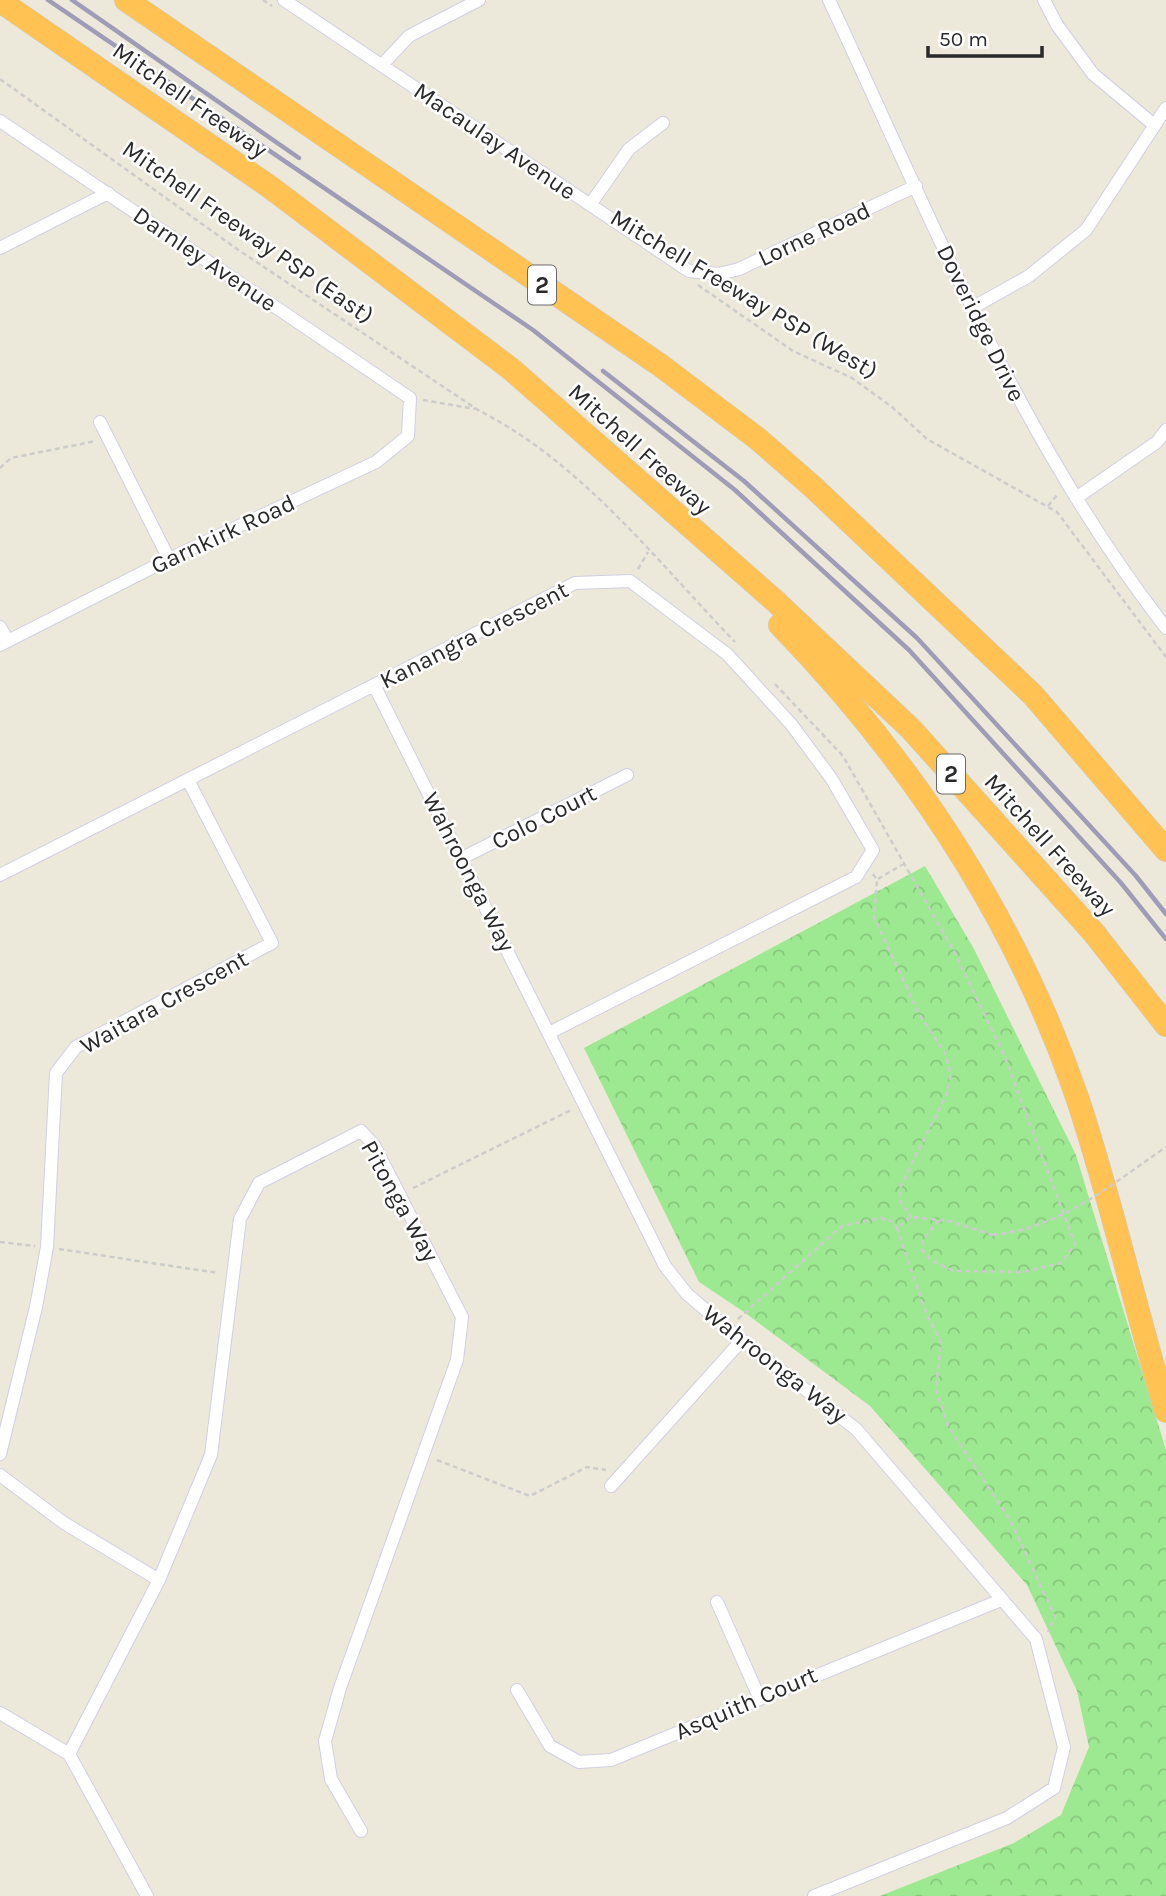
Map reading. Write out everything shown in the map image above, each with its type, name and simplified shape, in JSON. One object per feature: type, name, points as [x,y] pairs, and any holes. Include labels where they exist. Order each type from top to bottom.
[{"type":"highway","name":"Mitchell Freeway","points":[[126,0],[660,365],[758,439],[813,487],[1033,695],[1166,850]]},
{"type":"highway","name":"Mitchell Freeway","points":[[0,1],[270,187],[512,369],[710,547],[774,600],[911,729],[1094,933],[1166,1025]]},
{"type":"highway","points":[[710,547],[748,592],[830,677],[894,754],[960,848],[1003,925],[1046,1017],[1078,1101],[1166,1410]]},
{"type":"street","points":[[382,65],[399,43],[409,36],[479,0]]},
{"type":"street","name":"Doveridge Drive","points":[[829,0],[972,308],[1018,400],[1076,498],[1132,584],[1166,628]]},
{"type":"street","points":[[1044,0],[1057,25],[1093,74],[1153,124]]},
{"type":"street","name":"Macaulay Avenue","points":[[279,4],[382,65],[680,267],[709,274]]},
{"type":"street","points":[[972,308],[1029,276],[1086,230],[1166,108]]},
{"type":"street","name":"Darnley Avenue","points":[[0,121],[410,398]]},
{"type":"street","points":[[590,205],[629,149],[663,122]]},
{"type":"street","name":"Lorne Road","points":[[709,274],[739,269],[916,186]]},
{"type":"street","points":[[0,248],[107,193]]},
{"type":"street","name":"Garnkirk Road","points":[[4,643],[169,559],[376,462],[408,436],[410,398]]},
{"type":"street","points":[[100,422],[169,559]]},
{"type":"street","points":[[1076,498],[1157,442],[1166,430]]},
{"type":"street","points":[[551,1032],[856,877],[873,850],[831,778],[791,724],[726,654],[630,581]]},
{"type":"street","name":"Kanangra Crescent","points":[[1,873],[575,583],[630,581]]},
{"type":"street","points":[[0,626],[4,643]]},
{"type":"street","name":"Wahroonga Way","points":[[374,685],[551,1032],[666,1266],[687,1294],[856,1429],[1036,1639],[1064,1747],[1054,1788],[1007,1818],[814,1896]]},
{"type":"street","name":"Colo Court","points":[[462,858],[627,775]]},
{"type":"street","name":"Waitara Crescent","points":[[0,1454],[36,1307],[47,1247],[56,1073],[76,1047],[272,943],[188,780]]},
{"type":"street","name":"Pitonga Way","points":[[69,1754],[159,1580],[211,1455],[240,1219],[259,1183],[361,1131],[374,1145],[462,1317],[457,1360],[340,1688],[325,1741],[331,1779],[361,1831]]},
{"type":"street","points":[[611,1486],[742,1340]]},
{"type":"street","points":[[0,1475],[64,1523],[159,1580]]},
{"type":"street","name":"Asquith Court","points":[[517,1690],[550,1746],[579,1762],[611,1760],[759,1697],[1001,1600]]},
{"type":"street","points":[[717,1602],[759,1697]]},
{"type":"street","points":[[0,1713],[69,1754],[147,1896]]},
{"type":"path","points":[[263,0],[279,4]]},
{"type":"path","name":"Mitchell Freeway PSP (East)","points":[[0,79],[237,249],[478,410],[410,398]]},
{"type":"path","name":"Mitchell Freeway PSP (West)","points":[[693,283],[797,354],[849,376],[894,409],[927,439],[1057,512],[1166,657]]},
{"type":"path","points":[[0,468],[11,458],[108,439]]},
{"type":"path","points":[[630,581],[648,552]]},
{"type":"path","points":[[865,863],[877,880],[874,917],[918,1012],[945,1053],[951,1074],[947,1094],[901,1185],[900,1201],[911,1217]]},
{"type":"path","points":[[877,880],[905,863]]},
{"type":"path","points":[[400,1194],[586,1103]]},
{"type":"path","points":[[897,1228],[911,1217],[939,1220],[993,1235],[1024,1231],[1075,1210],[1166,1147]]},
{"type":"path","points":[[728,1329],[842,1226],[881,1218],[891,1221],[897,1228],[926,1312],[941,1342],[936,1389],[948,1426],[1010,1520],[1055,1616],[1050,1632],[1036,1639]]},
{"type":"path","points":[[939,1220],[923,1240],[922,1250],[932,1261],[954,1271],[1024,1272],[1060,1263],[1075,1244]]},
{"type":"path","points":[[0,1242],[234,1276]]},
{"type":"path","points":[[423,1455],[530,1496],[587,1467],[623,1472]]},
{"type":"green space","points":[[925,866],[974,949],[1076,1155],[1166,1450],[1166,1896],[880,1896],[1014,1843],[1061,1815],[1089,1747],[1077,1691],[1027,1585],[870,1406],[744,1312],[699,1282],[584,1048]]},
{"type":"railway","points":[[48,0],[533,330],[735,490],[909,650],[1121,883],[1166,939]]},
{"type":"railway","points":[[72,0],[299,158]]},
{"type":"railway","points":[[603,371],[744,481],[917,638],[1136,876],[1166,914]]}]
